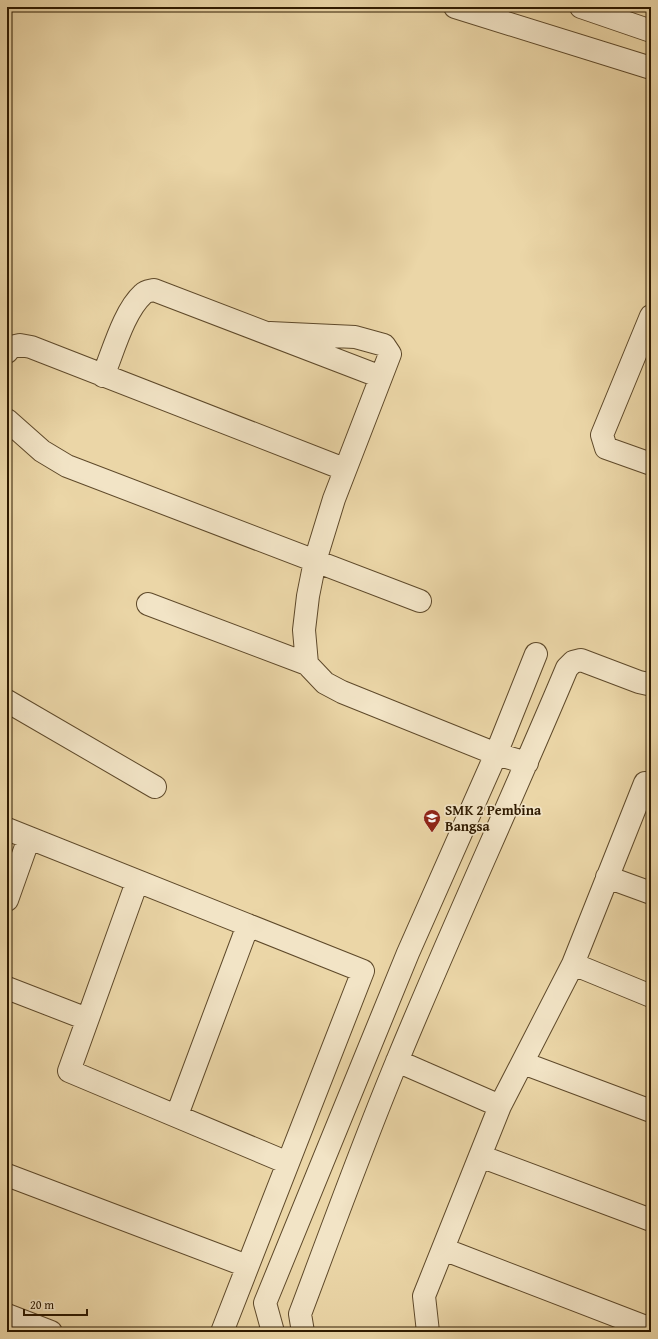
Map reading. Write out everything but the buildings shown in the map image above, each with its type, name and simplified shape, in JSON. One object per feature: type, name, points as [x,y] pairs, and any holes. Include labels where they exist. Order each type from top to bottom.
[{"type":"street","points":[[455,7],[651,68]]},
{"type":"street","points":[[581,7],[651,31]]},
{"type":"street","points":[[104,376],[123,326],[143,293],[148,291],[158,292],[270,333],[381,377]]},
{"type":"street","points":[[651,316],[647,342],[602,435],[606,448],[651,464]]},
{"type":"street","points":[[270,333],[355,337],[384,345],[390,354],[344,469],[315,561],[304,630],[307,664]]},
{"type":"street","points":[[7,352],[11,347],[20,345],[31,347],[344,469]]},
{"type":"street","points":[[7,420],[42,451],[67,466],[420,601]]},
{"type":"street","points":[[148,604],[307,664],[325,683],[342,692],[496,754],[527,763]]},
{"type":"street","points":[[273,1332],[265,1303],[408,953],[496,754],[536,654]]},
{"type":"street","points":[[303,1332],[300,1314],[397,1061],[437,964],[527,763],[567,668],[573,662],[581,660],[639,682],[648,684],[651,682]]},
{"type":"street","points":[[7,701],[155,787]]},
{"type":"street","points":[[428,1332],[424,1296],[500,1106],[573,964],[607,877],[649,778]]},
{"type":"street","points":[[7,829],[363,971],[222,1332]]},
{"type":"street","points":[[7,900],[29,838]]},
{"type":"street","points":[[607,877],[651,893]]},
{"type":"street","points":[[137,882],[69,1072],[177,1115],[288,1162]]},
{"type":"street","points":[[177,1115],[248,925]]},
{"type":"street","points":[[408,953],[437,964]]},
{"type":"street","points":[[573,964],[651,996]]},
{"type":"street","points":[[7,988],[87,1020]]},
{"type":"street","points":[[397,1061],[500,1106]]},
{"type":"street","points":[[523,1062],[651,1110]]},
{"type":"street","points":[[480,1156],[651,1220]]},
{"type":"street","points":[[7,1175],[247,1266]]},
{"type":"street","points":[[443,1249],[651,1329]]},
{"type":"street","points":[[7,1315],[51,1332]]},
{"type":"place","name":"SMK 2 Pembina Bangsa","points":[[432,833]]}]
